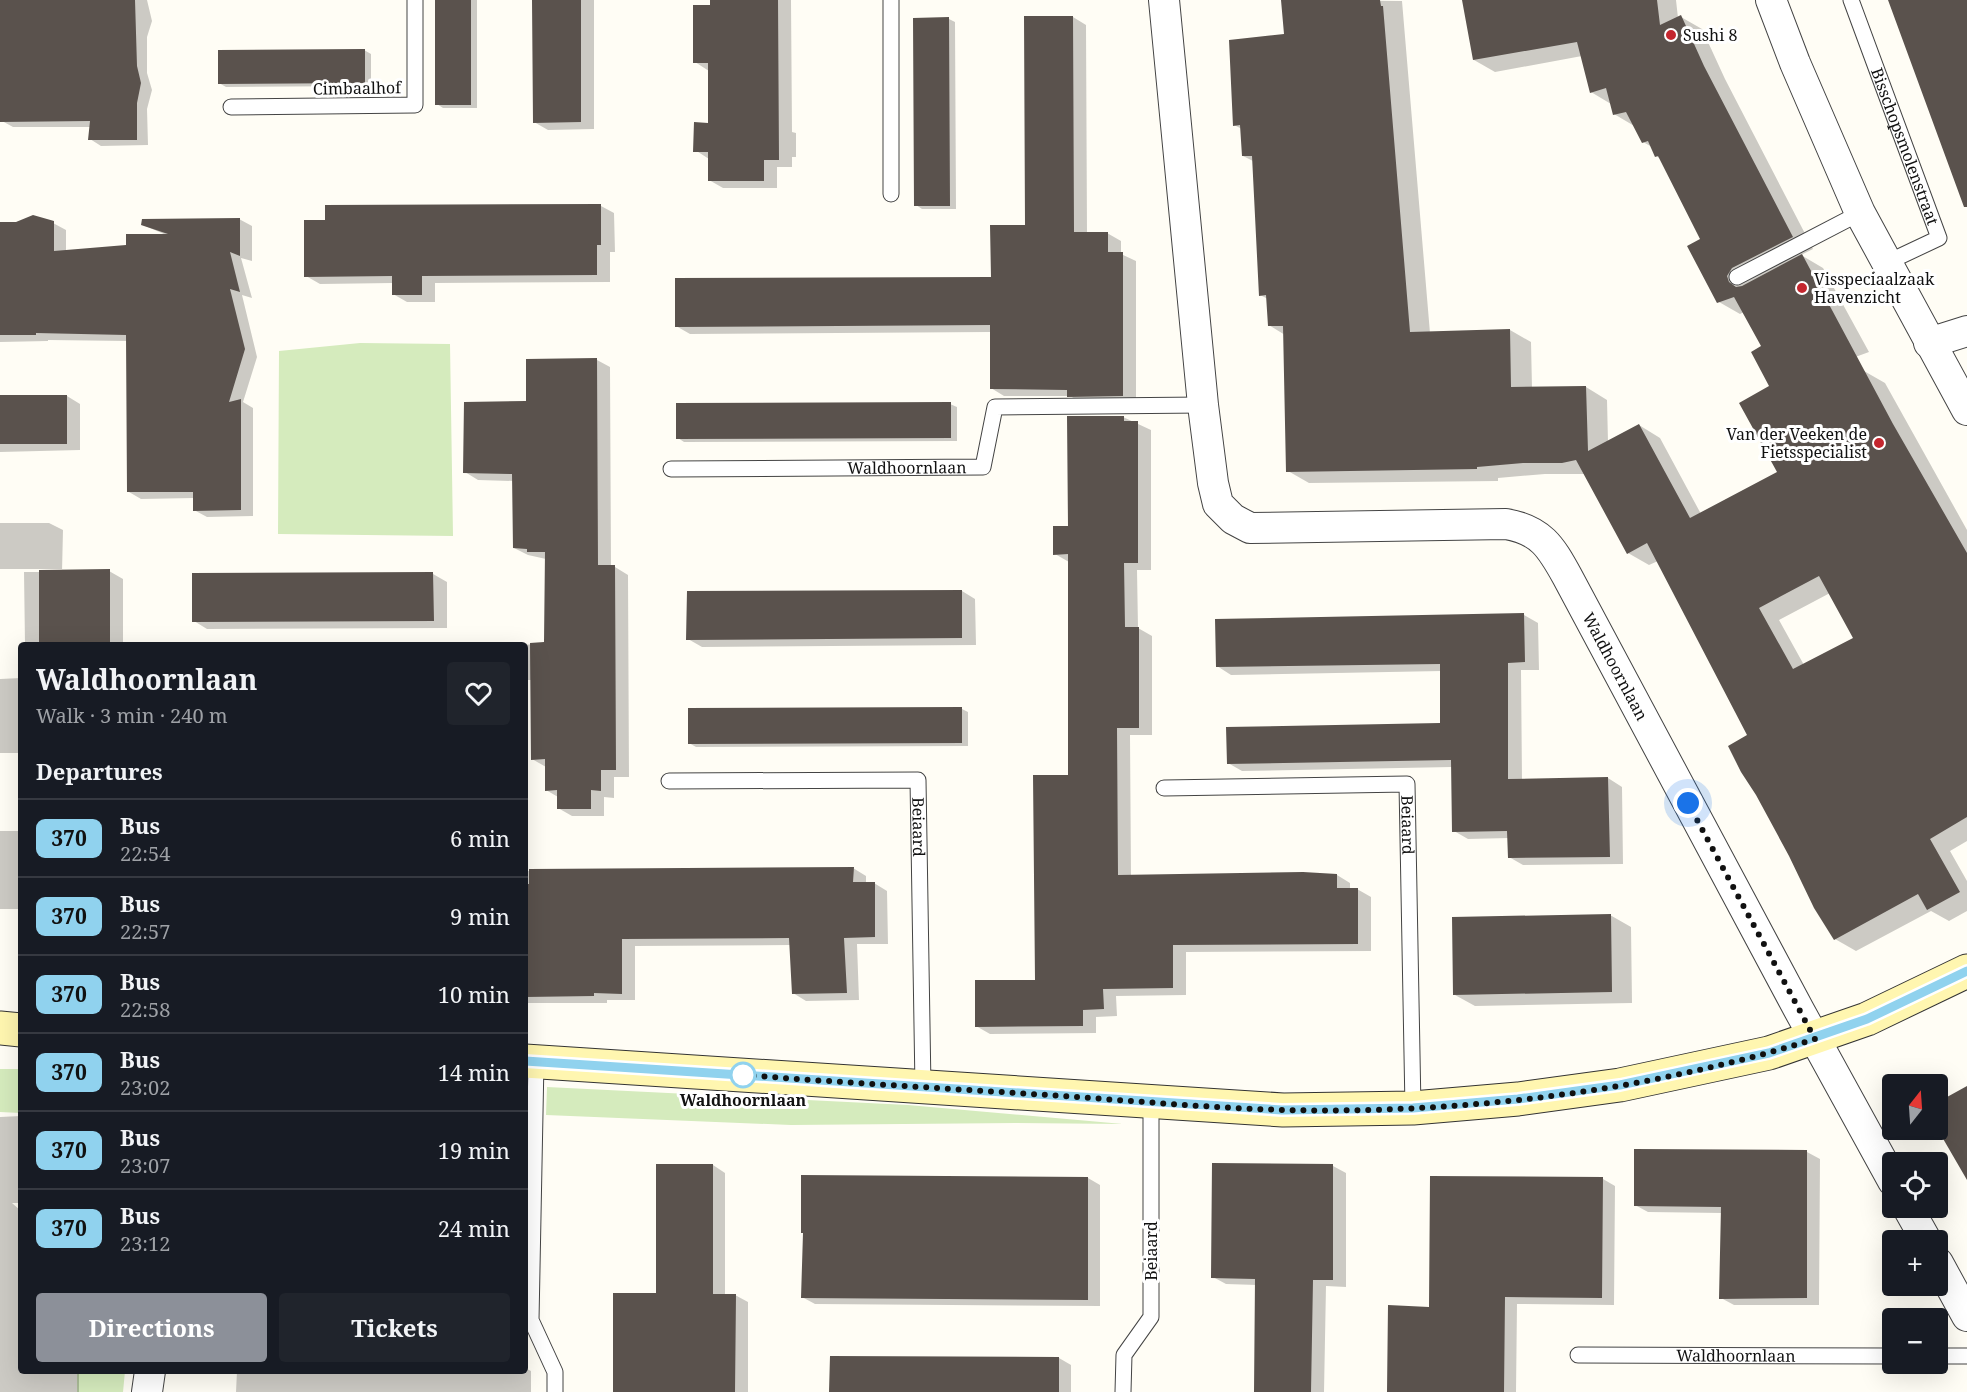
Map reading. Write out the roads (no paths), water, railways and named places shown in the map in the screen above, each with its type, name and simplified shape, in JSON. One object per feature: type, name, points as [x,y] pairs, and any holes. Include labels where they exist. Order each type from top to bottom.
[{"type":"street","name":"Waldhoornlaan","points":[[1164,0],[1203,405],[1218,504],[1233,519],[1250,528],[1506,524],[1523,527],[1547,543],[1567,576],[1882,1161]]},
{"type":"street","points":[[1771,0],[1795,63],[1860,213],[1967,410]]},
{"type":"street","points":[[1929,343],[1967,331]]},
{"type":"street","points":[[531,1061],[1282,1110],[1413,1108],[1518,1099],[1620,1085],[1722,1065],[1815,1039],[1867,1019],[1967,971]]},
{"type":"street","points":[[0,1028],[18,1030]]},
{"type":"street","points":[[1948,1281],[1967,1316]]},
{"type":"street","points":[[147,1392],[150,1374]]},
{"type":"lane","name":"Cimbaalhof","points":[[231,107],[415,105],[415,0]]},
{"type":"lane","points":[[891,0],[891,194]]},
{"type":"lane","name":"Bisschopsmolenstraat","points":[[1851,0],[1939,238],[1886,263]]},
{"type":"lane","points":[[1737,277],[1860,213]]},
{"type":"lane","name":"Waldhoornlaan","points":[[671,469],[983,467],[995,408],[1203,405]]},
{"type":"lane","name":"Beiaard","points":[[669,781],[918,780],[922,1087]]},
{"type":"lane","name":"Beiaard","points":[[1164,788],[1407,784],[1413,1108]]},
{"type":"lane","points":[[531,1061],[531,1320],[555,1372],[555,1392]]},
{"type":"lane","name":"Beiaard","points":[[1123,1392],[1124,1355],[1151,1317],[1151,1101]]},
{"type":"lane","name":"Waldhoornlaan","points":[[1578,1355],[1882,1356]]},
{"type":"lane","points":[[1948,1356],[1967,1356]]},
{"type":"place","name":"Sushi 8","points":[[1671,35]]},
{"type":"place","name":"Visspeciaalzaak Havenzicht","points":[[1802,288]]},
{"type":"place","name":"Van der Veeken de Fietsspecialist","points":[[1879,443]]},
{"type":"place","name":"Waldhoornlaan","points":[[743,1075]]}]
